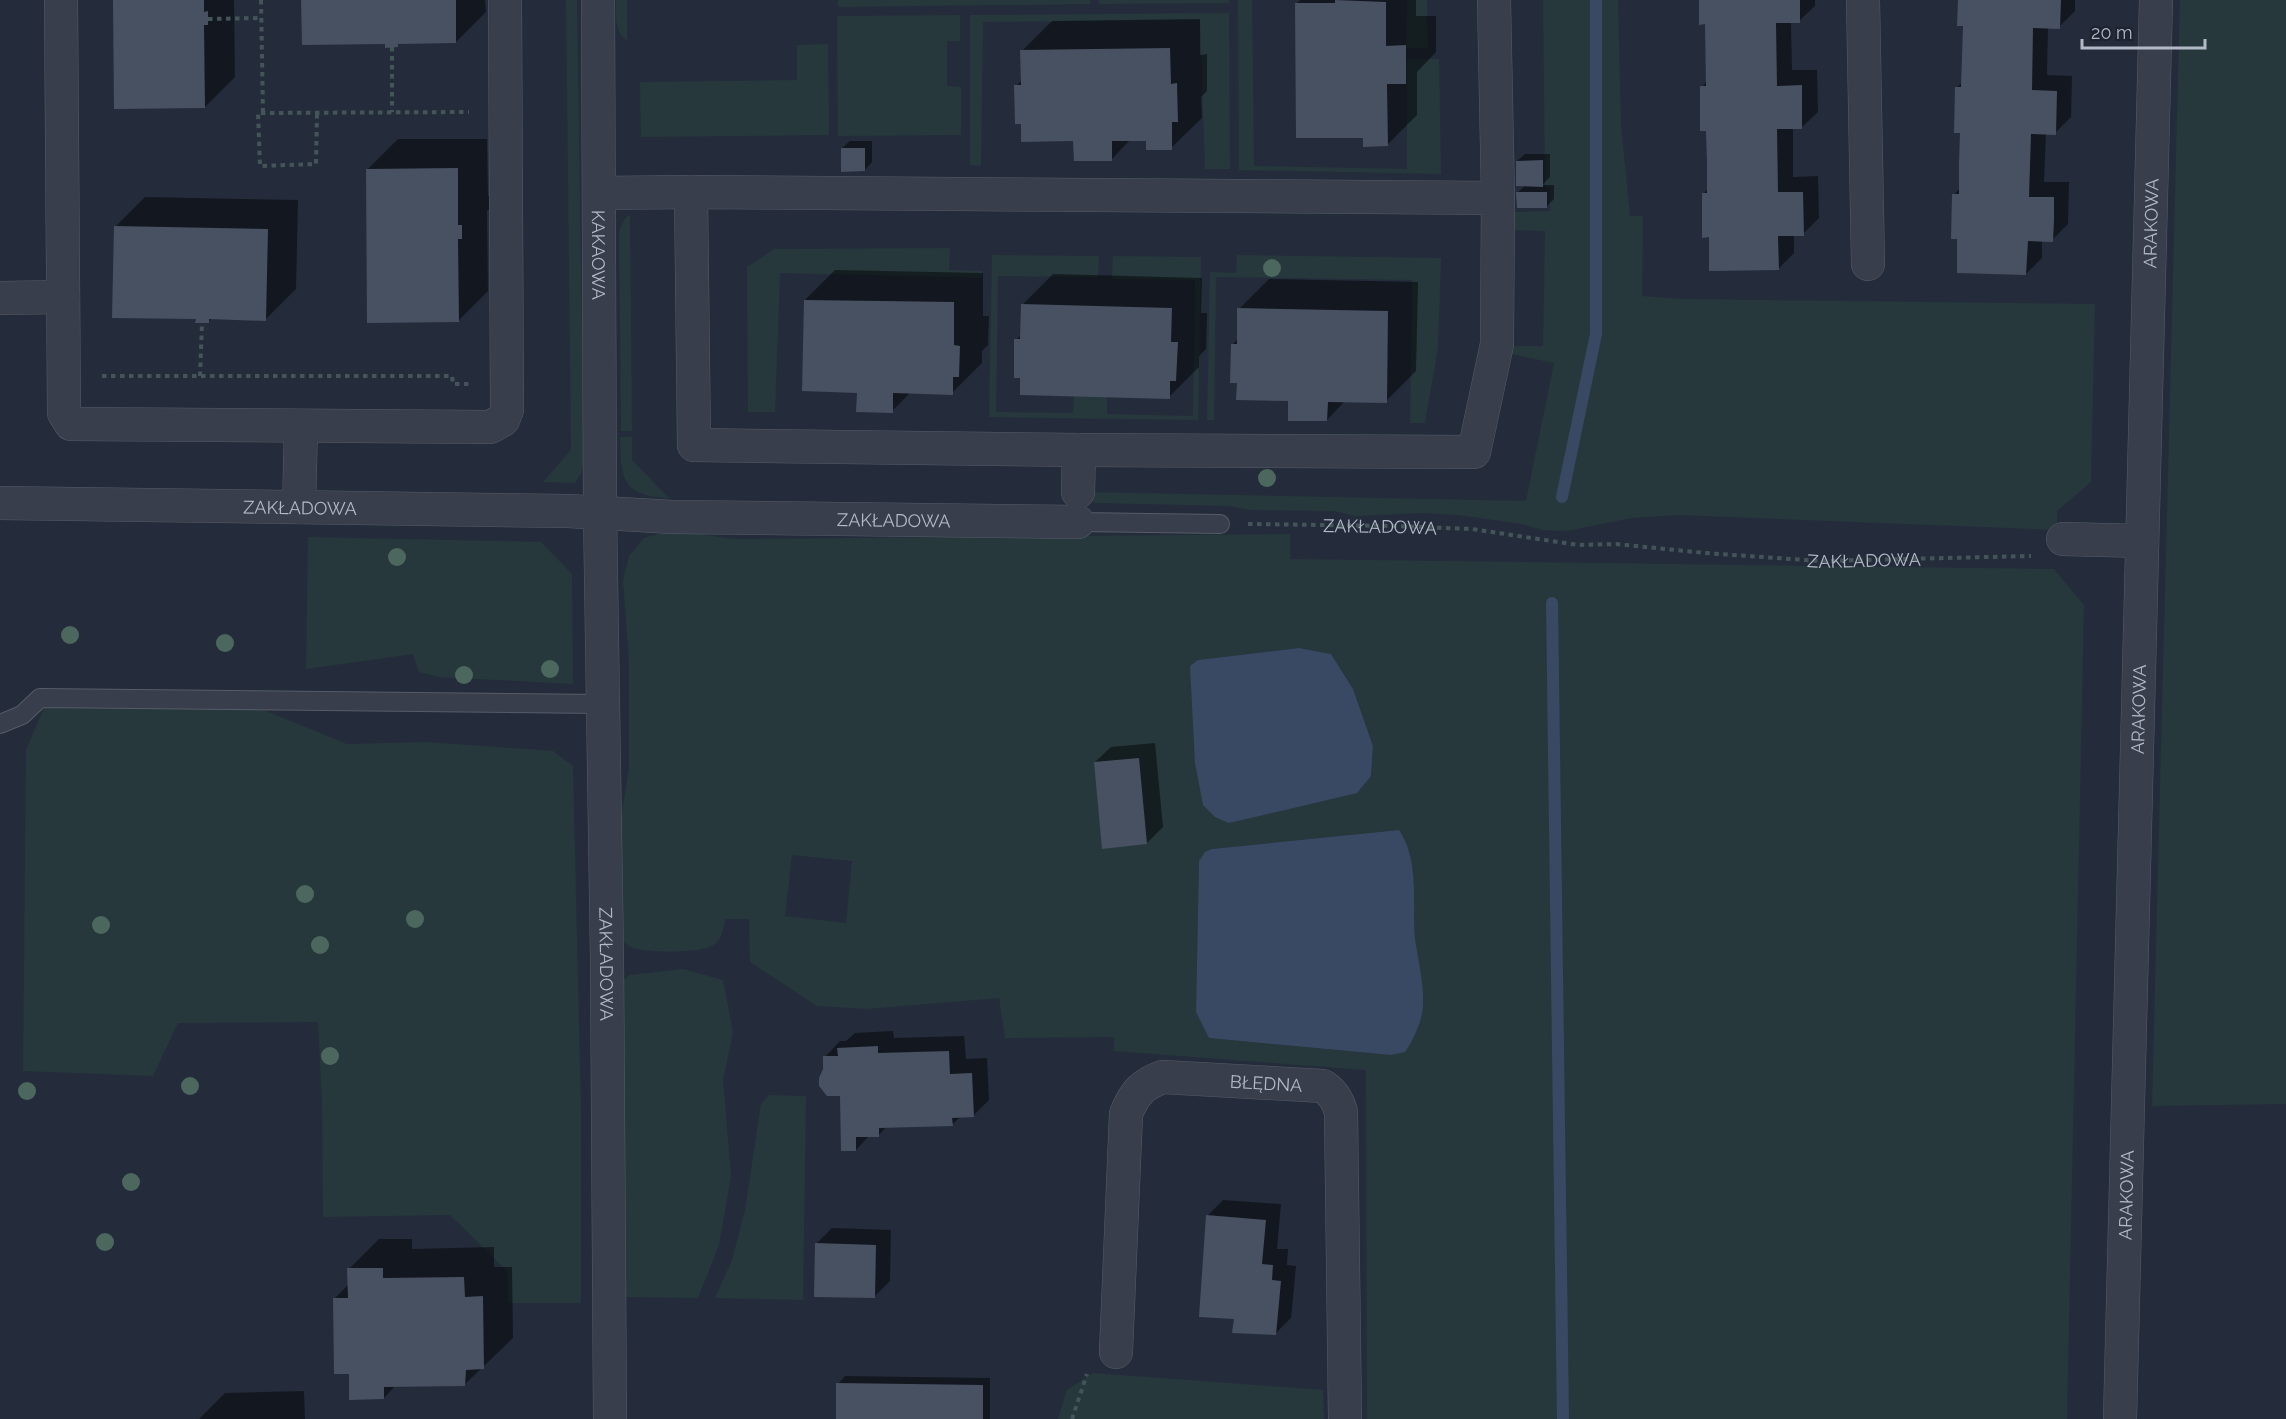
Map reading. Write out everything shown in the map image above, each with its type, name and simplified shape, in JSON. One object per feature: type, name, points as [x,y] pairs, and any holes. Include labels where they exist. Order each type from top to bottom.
[{"type":"street","points":[[62,0],[64,413],[70,424],[490,427],[503,420],[507,410],[505,0]]},
{"type":"street","name":"KAKAOWA","points":[[598,0],[600,511]]},
{"type":"street","points":[[691,192],[694,445],[1474,452],[1497,344],[1498,198],[1494,0]]},
{"type":"street","points":[[1863,0],[1868,264]]},
{"type":"street","name":"ARAKOWA","points":[[2120,1419],[2156,0]]},
{"type":"street","points":[[600,194],[691,192],[1498,198]]},
{"type":"street","points":[[0,298],[63,297]]},
{"type":"street","points":[[299,507],[301,426]]},
{"type":"street","points":[[1078,507],[1079,450]]},
{"type":"street","name":"ZAKŁADOWA","points":[[0,503],[600,511],[673,517],[1078,507]]},
{"type":"street","name":"ZAKŁADOWA","points":[[600,511],[608,972],[610,1419]]},
{"type":"street","points":[[2063,539],[2142,541]]},
{"type":"street","name":"BŁĘDNA","points":[[1116,1352],[1126,1114],[1138,1090],[1150,1081],[1163,1077],[1323,1086],[1332,1092],[1341,1112],[1345,1419]]},
{"type":"lane","name":"ZAKŁADOWA","points":[[1078,507],[1220,524]]},
{"type":"lane","points":[[0,724],[22,715],[40,698],[602,704]]},
{"type":"path","points":[[261,0],[263,113]]},
{"type":"path","points":[[208,19],[262,18]]},
{"type":"path","points":[[392,47],[392,112]]},
{"type":"path","points":[[317,114],[316,164],[260,166],[258,113],[470,112]]},
{"type":"path","points":[[200,376],[202,323]]},
{"type":"path","points":[[94,376],[452,376],[453,384],[472,384]]},
{"type":"path","name":"ZAKŁADOWA","points":[[1220,524],[1472,529],[1578,545],[1616,544],[1820,561],[2064,555],[2063,539]]},
{"type":"shaded area","points":[[566,0],[577,0],[584,462],[575,483],[543,482],[571,450]]},
{"type":"shaded area","points":[[616,0],[627,0],[627,41],[618,28]]},
{"type":"shaded area","points":[[838,0],[1090,0],[1090,4],[838,7]]},
{"type":"shaded area","points":[[1099,0],[1229,0],[1229,3],[1099,4]]},
{"type":"shaded area","points":[[1238,0],[1252,0],[1254,166],[1407,169],[1407,59],[1439,59],[1441,174],[1239,170]]},
{"type":"shaded area","points":[[1407,0],[1427,0],[1428,48],[1406,48]]},
{"type":"shaded area","points":[[1543,0],[1618,0],[1621,126],[1630,216],[1643,216],[1642,296],[1681,299],[2095,304],[2091,482],[2057,511],[2057,530],[1679,515],[1631,518],[1567,531],[1542,530],[1522,524],[1458,515],[1421,513],[1355,516],[1334,511],[1095,503],[1087,498],[1085,492],[1526,501],[1554,363],[1511,354],[1512,346],[1543,346],[1545,231],[1514,230],[1514,212],[1550,211],[1550,188],[1545,187]]},
{"type":"shaded area","points":[[2180,0],[2286,0],[2286,1104],[2152,1106]]},
{"type":"shaded area","points":[[1229,13],[1230,169],[1205,169],[1200,20],[983,22],[981,166],[970,165],[970,15]]},
{"type":"shaded area","points":[[960,15],[960,41],[947,41],[947,86],[961,87],[961,135],[838,136],[837,16]]},
{"type":"shaded area","points":[[828,44],[829,135],[641,137],[640,82],[797,80],[797,45]]},
{"type":"shaded area","points":[[630,214],[632,431],[621,431],[619,231]]},
{"type":"shaded area","points":[[950,248],[949,270],[982,271],[982,278],[780,273],[775,412],[748,412],[747,267],[774,249]]},
{"type":"shaded area","points":[[992,255],[1099,256],[1098,277],[998,276],[996,412],[1073,413],[1074,396],[1107,397],[1107,414],[1193,416],[1195,280],[1112,279],[1113,256],[1201,257],[1198,420],[989,417]]},
{"type":"shaded area","points":[[1237,255],[1441,258],[1438,347],[1425,423],[1410,423],[1412,280],[1216,277],[1214,420],[1207,420],[1210,272],[1236,273]]},
{"type":"shaded area","points":[[620,437],[632,437],[632,460],[669,498],[642,494],[627,482],[621,464]]},
{"type":"shaded area","points":[[672,530],[733,539],[1290,534],[1290,559],[2054,569],[2084,605],[2067,1419],[1367,1419],[1366,1070],[1114,1051],[1114,1037],[1005,1038],[999,998],[866,1009],[817,1006],[750,962],[749,919],[726,919],[717,942],[699,950],[673,952],[638,949],[631,947],[620,937],[617,844],[629,768],[629,661],[623,580],[629,556],[644,538]],"holes":[[[1299,648],[1331,654],[1353,689],[1373,746],[1371,776],[1266,813],[1229,823],[1199,660]],[[1399,830],[1413,871],[1415,937],[1391,1055],[1209,1038],[1196,1012],[1199,861],[1212,849]],[[792,855],[852,861],[846,923],[785,916]]]},
{"type":"shaded area","points":[[308,537],[541,542],[572,574],[573,684],[439,677],[419,672],[413,654],[306,669]]},
{"type":"shaded area","points":[[44,708],[261,709],[347,744],[426,742],[553,751],[573,766],[581,1112],[581,1303],[508,1303],[507,1271],[450,1215],[323,1217],[322,1105],[318,1022],[178,1023],[153,1076],[23,1071],[26,750]]},
{"type":"shaded area","points":[[683,969],[723,980],[733,1032],[723,1080],[731,1176],[719,1245],[698,1298],[622,1297],[618,984],[630,975]]},
{"type":"shaded area","points":[[769,1095],[806,1096],[803,1300],[715,1298],[732,1260],[745,1210],[761,1104]]},
{"type":"shaded area","points":[[1093,1373],[1323,1390],[1324,1419],[1058,1419],[1067,1390]]},
{"type":"water","points":[[1299,648],[1331,654],[1353,689],[1373,746],[1371,776],[1357,793],[1229,823],[1215,817],[1203,805],[1195,763],[1190,666],[1198,660]]},
{"type":"water","points":[[1399,830],[1410,855],[1414,883],[1415,939],[1423,996],[1420,1022],[1405,1052],[1391,1055],[1209,1038],[1196,1012],[1199,861],[1205,852],[1212,849]]},
{"type":"building","points":[[113,0],[204,0],[204,12],[208,11],[208,25],[204,25],[205,108],[114,109]]},
{"type":"building","points":[[301,0],[456,0],[456,43],[398,44],[398,47],[385,48],[385,44],[302,45]]},
{"type":"building","points":[[1335,0],[1386,2],[1386,46],[1406,45],[1406,84],[1387,84],[1388,146],[1363,147],[1363,138],[1296,138],[1295,3],[1335,3]]},
{"type":"building","points":[[1699,0],[1800,0],[1800,23],[1776,23],[1777,86],[1802,85],[1802,129],[1777,129],[1778,192],[1803,192],[1804,236],[1778,236],[1779,270],[1709,271],[1709,237],[1702,238],[1702,193],[1707,193],[1707,162],[1706,131],[1700,131],[1700,86],[1706,86],[1705,24],[1699,25]]},
{"type":"building","points":[[1958,0],[2061,0],[2060,29],[2033,28],[2032,90],[2057,91],[2056,135],[2031,134],[2029,197],[2054,197],[2054,220],[2053,242],[2028,241],[2026,275],[1957,273],[1957,239],[1951,239],[1952,194],[1959,194],[1960,133],[1954,133],[1955,87],[1961,87],[1963,26],[1957,26]]},
{"type":"building","points":[[1170,48],[1171,84],[1177,83],[1178,122],[1172,122],[1172,150],[1146,150],[1146,141],[1112,141],[1112,161],[1074,161],[1073,141],[1021,142],[1021,124],[1015,124],[1014,85],[1021,85],[1020,50]]},
{"type":"building","points":[[841,148],[865,148],[865,171],[841,172]]},
{"type":"building","points":[[1543,160],[1543,187],[1516,186],[1516,161]]},
{"type":"building","points":[[458,168],[458,225],[462,225],[462,239],[458,239],[459,322],[367,323],[366,169]]},
{"type":"building","points":[[1516,192],[1547,192],[1547,208],[1517,208]]},
{"type":"building","points":[[114,226],[268,229],[266,321],[209,319],[209,323],[195,323],[196,319],[112,318]]},
{"type":"building","points":[[804,300],[954,302],[954,345],[960,346],[959,377],[953,377],[953,395],[893,393],[893,413],[856,412],[857,393],[802,391]]},
{"type":"building","points":[[1021,304],[1172,308],[1171,342],[1178,342],[1176,381],[1170,381],[1170,399],[1020,395],[1020,378],[1014,378],[1014,339],[1020,339]]},
{"type":"building","points":[[1237,308],[1388,311],[1387,403],[1328,402],[1327,421],[1288,421],[1288,401],[1236,400],[1237,383],[1230,383],[1231,344],[1237,344]]},
{"type":"building","points":[[1139,758],[1147,844],[1102,849],[1094,762]]},
{"type":"building","points":[[878,1046],[878,1053],[949,1051],[950,1074],[972,1073],[974,1117],[952,1118],[953,1126],[879,1128],[879,1137],[856,1137],[856,1151],[841,1151],[840,1096],[827,1096],[819,1086],[823,1056],[838,1056],[837,1048]]},
{"type":"building","points":[[1206,1215],[1266,1220],[1262,1264],[1273,1265],[1272,1280],[1281,1281],[1276,1335],[1232,1333],[1234,1319],[1199,1317]]},
{"type":"building","points":[[815,1243],[876,1245],[875,1298],[814,1297]]},
{"type":"building","points":[[347,1268],[383,1268],[383,1278],[464,1277],[465,1297],[483,1296],[484,1369],[466,1370],[465,1386],[384,1387],[384,1399],[349,1400],[349,1374],[334,1374],[333,1298],[348,1298]]},
{"type":"building","points":[[836,1383],[983,1385],[983,1419],[836,1419]]},
{"type":"waterway","points":[[1562,497],[1596,334],[1596,0]]},
{"type":"waterway","points":[[1552,603],[1563,1419]]}]
